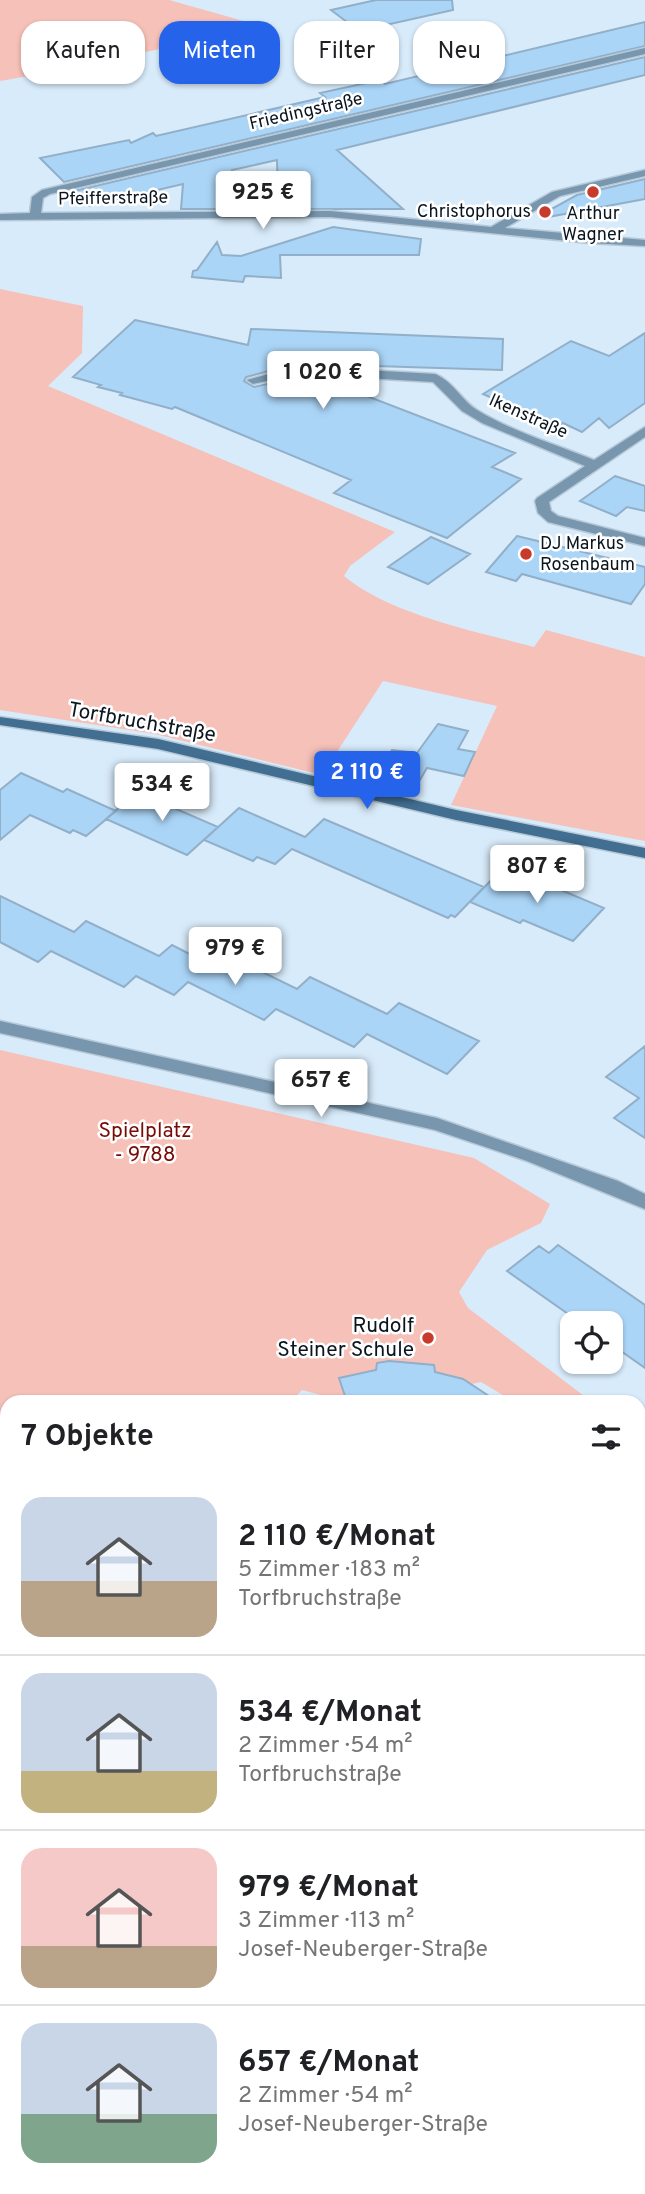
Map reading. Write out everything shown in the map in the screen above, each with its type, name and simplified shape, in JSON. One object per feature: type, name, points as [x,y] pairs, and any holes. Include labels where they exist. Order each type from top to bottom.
[{"type":"main road","name":"Torfbruchstraße","points":[[0,721],[158,744],[456,815],[645,853]]},
{"type":"street","name":"Friedingstraße","points":[[35,217],[38,197],[46,192],[645,51]]},
{"type":"street","points":[[492,231],[556,194],[645,173]]},
{"type":"street","name":"Pfeifferstraße","points":[[0,217],[330,214],[645,243]]},
{"type":"street","name":"Ikenstraße","points":[[253,380],[298,370],[431,376],[446,383],[460,402],[479,415],[593,464]]},
{"type":"street","points":[[645,430],[542,501],[542,508],[554,519],[645,541]]},
{"type":"street","points":[[0,1027],[437,1124],[533,1156],[612,1186],[645,1202]]},
{"type":"green space","points":[[0,0],[169,0],[243,21],[159,21],[159,49],[145,52],[145,21],[21,21],[21,77],[0,81]]},
{"type":"green space","points":[[0,289],[83,306],[82,353],[48,386],[395,532],[350,566],[344,576],[363,590],[434,620],[534,647],[546,630],[645,657],[645,841],[451,805],[497,706],[383,681],[322,775],[155,734],[0,710]]},
{"type":"green space","name":"Spielplatz - 9788","points":[[0,1050],[474,1158],[550,1204],[541,1223],[487,1250],[459,1292],[468,1308],[583,1395],[503,1395],[481,1382],[471,1384],[463,1379],[435,1372],[433,1365],[389,1361],[378,1363],[376,1370],[340,1380],[345,1395],[321,1395],[302,1390],[297,1395],[0,1395]]},
{"type":"building","points":[[376,0],[452,0],[453,10],[399,22],[346,21],[331,10]]},
{"type":"building","points":[[645,22],[645,46],[505,79],[505,55]]},
{"type":"building","points":[[645,57],[645,75],[337,150],[403,209],[305,209],[305,203],[278,204],[277,160],[232,170],[231,209],[181,209],[183,184],[89,206],[74,191]]},
{"type":"building","points":[[413,77],[413,84],[483,84],[64,182],[40,158],[129,140],[131,143],[153,133],[156,136],[325,97],[320,93],[362,84],[399,84],[399,81]]},
{"type":"building","points":[[645,179],[645,199],[548,217],[546,212],[577,195]]},
{"type":"building","points":[[333,227],[421,239],[419,255],[280,255],[281,278],[245,276],[243,282],[192,277],[193,271],[197,270],[217,242],[222,255],[241,256]]},
{"type":"building","points":[[135,320],[248,345],[251,329],[503,339],[502,370],[279,363],[288,366],[246,377],[244,381],[254,387],[298,377],[320,378],[515,453],[492,467],[521,479],[447,538],[334,493],[351,480],[175,407],[172,409],[120,395],[122,393],[73,377]]},
{"type":"building","points":[[645,333],[645,403],[609,428],[599,418],[582,432],[563,423],[558,427],[483,394],[571,341],[609,356]]},
{"type":"building","points":[[615,476],[645,486],[645,511],[627,507],[616,516],[580,501]]},
{"type":"building","points":[[517,536],[645,567],[645,584],[631,604],[522,574],[516,581],[486,572]]},
{"type":"building","points":[[431,537],[470,554],[428,584],[388,567]]},
{"type":"building","points":[[438,724],[468,731],[458,749],[475,752],[464,776],[427,768],[418,783],[378,773],[392,750],[417,753]]},
{"type":"building","points":[[21,773],[63,792],[67,789],[116,811],[86,836],[73,830],[70,833],[30,815],[0,840],[0,790]]},
{"type":"building","points":[[137,792],[218,827],[187,855],[106,819]]},
{"type":"building","points":[[239,808],[305,837],[324,819],[484,887],[455,917],[451,915],[448,918],[292,849],[275,864],[257,857],[253,861],[204,840]]},
{"type":"building","points":[[502,869],[604,908],[573,941],[470,902]]},
{"type":"building","points":[[0,896],[74,932],[86,921],[159,956],[172,945],[209,964],[222,952],[297,989],[310,977],[387,1014],[399,1003],[479,1041],[447,1074],[367,1034],[354,1047],[276,1009],[264,1020],[188,982],[174,995],[136,976],[124,987],[51,951],[38,962],[0,942]]},
{"type":"building","points":[[645,1046],[645,1138],[614,1118],[639,1098],[606,1077]]},
{"type":"building","points":[[558,1245],[645,1305],[645,1368],[623,1352],[623,1311],[564,1311],[507,1271],[539,1246],[549,1253]]},
{"type":"building","points":[[389,1361],[434,1365],[435,1372],[463,1379],[487,1395],[345,1395],[339,1378],[376,1370],[377,1363]]},
{"type":"place","name":"Arthur Wagner","points":[[593,192]]},
{"type":"place","name":"Christophorus","points":[[545,212]]},
{"type":"place","name":"DJ Markus Rosenbaum","points":[[526,554]]},
{"type":"place","name":"Rudolf Steiner Schule","points":[[428,1338]]}]
